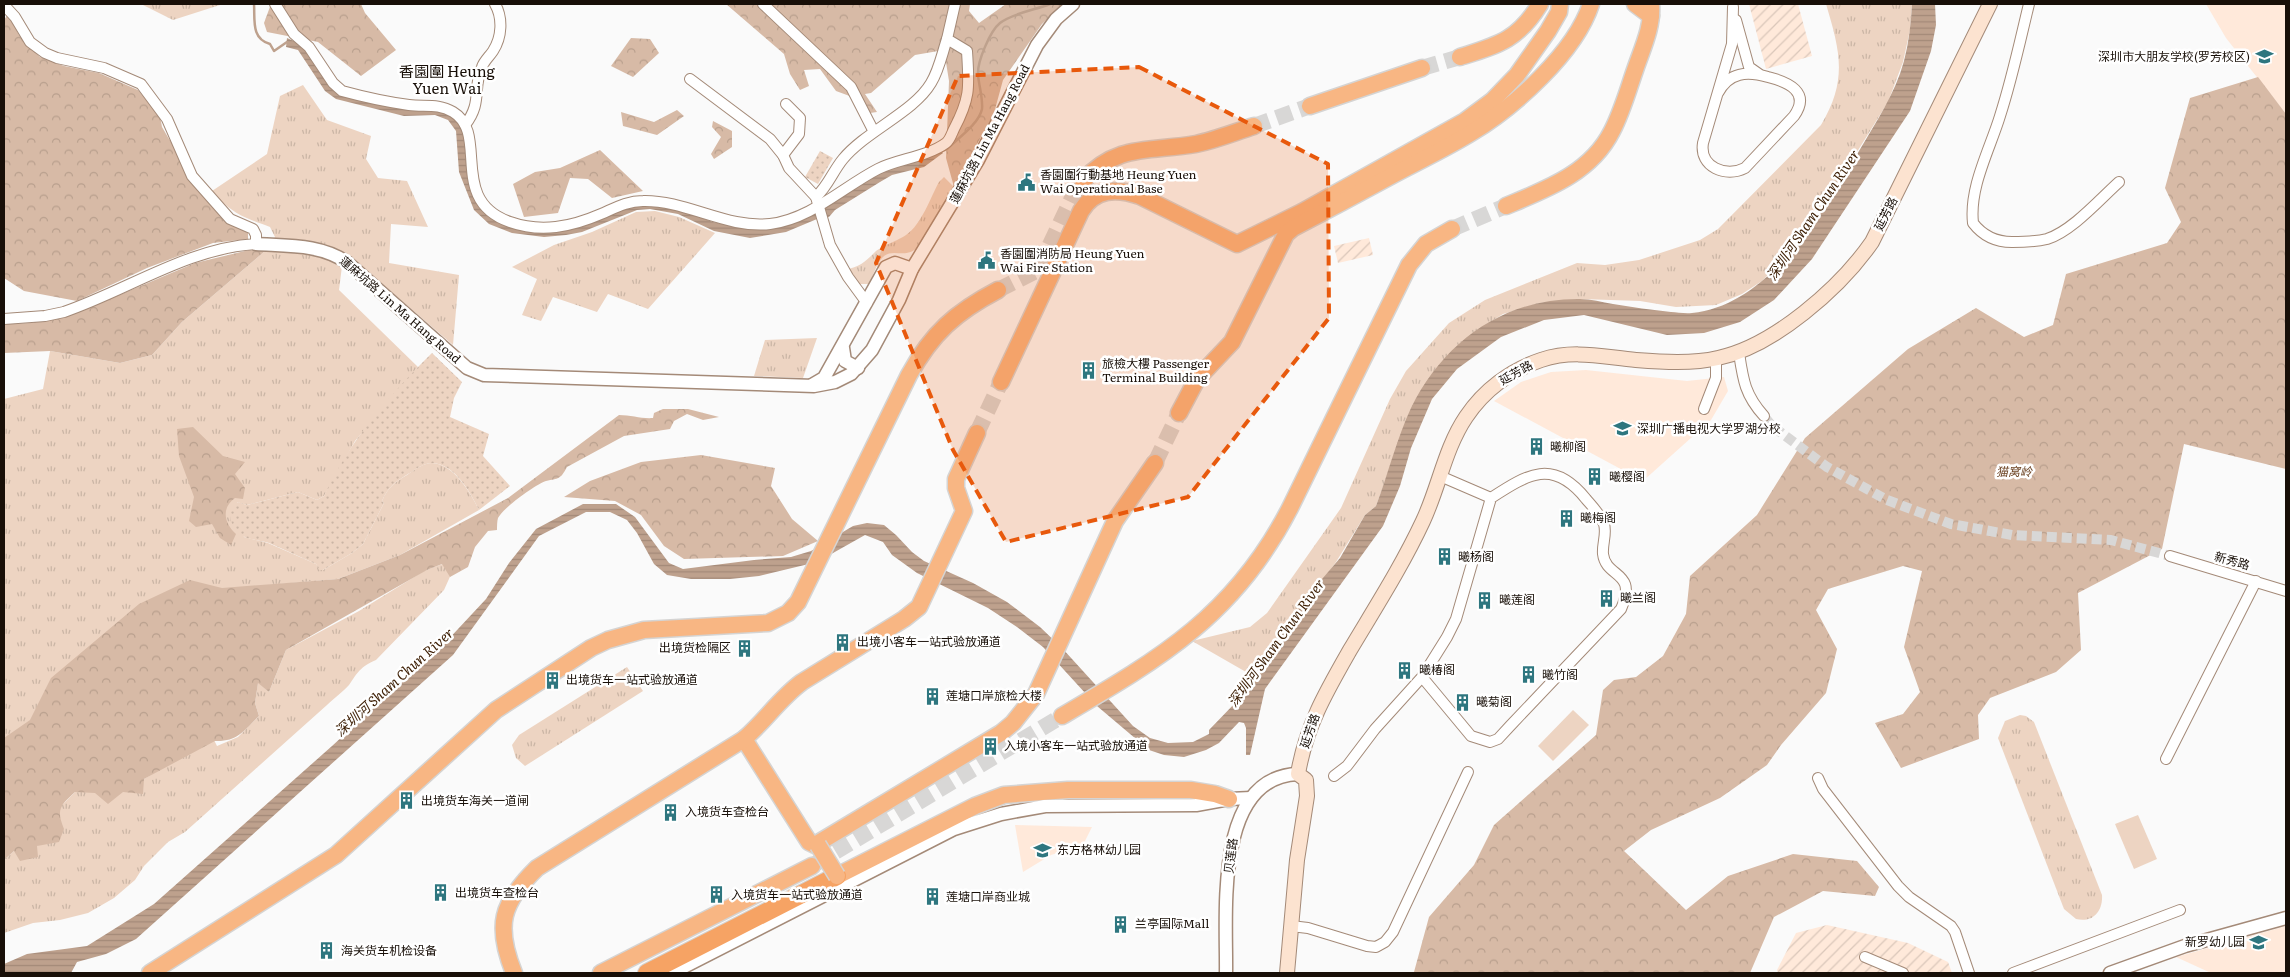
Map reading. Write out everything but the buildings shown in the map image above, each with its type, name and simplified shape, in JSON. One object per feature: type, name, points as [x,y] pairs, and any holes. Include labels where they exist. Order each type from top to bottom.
[{"type":"highway","points":[[1460,56],[1503,43],[1521,28],[1540,4]]},
{"type":"highway","points":[[1179,413],[1197,379],[1232,342],[1286,234],[1293,228],[1472,133],[1496,106],[1510,83],[1534,55],[1559,12],[1560,4]]},
{"type":"highway","points":[[1001,382],[1082,211],[1088,202],[1096,196],[1115,190],[1140,196],[1237,244],[1302,212],[1452,128],[1496,106],[1532,84],[1564,50],[1580,28],[1591,4]]},
{"type":"highway","points":[[1506,206],[1564,180],[1589,163],[1598,154],[1618,118],[1648,31],[1651,10],[1635,4]]},
{"type":"highway","points":[[1310,106],[1422,68]]},
{"type":"highway","points":[[1083,181],[1104,163],[1125,152],[1197,144],[1254,126]]},
{"type":"highway","points":[[1062,716],[1144,668],[1166,652],[1199,626],[1251,571],[1278,530],[1409,265],[1426,244],[1452,229]]},
{"type":"highway","points":[[150,973],[336,855],[496,710],[591,648],[608,640],[644,630],[768,623],[788,613],[798,602],[916,361],[943,326],[962,311],[994,292]]},
{"type":"highway","points":[[514,973],[508,957],[503,927],[510,898],[520,884],[554,856],[744,738],[760,724],[781,700],[802,682],[904,619],[919,607],[963,514],[964,509],[956,488],[956,479],[977,433]]},
{"type":"highway","points":[[744,738],[809,842],[813,845],[818,845],[1001,733],[1013,723],[1036,694],[1118,515],[1155,463]]},
{"type":"highway","points":[[647,973],[976,806],[1004,795],[1035,791],[1191,790],[1229,798]]},
{"type":"highway","points":[[818,845],[837,876]]},
{"type":"highway","points":[[601,973],[812,866]]},
{"type":"main road","name":"延芳路","points":[[1298,774],[1302,751],[1313,718],[1418,533],[1456,435],[1479,400],[1496,383],[1513,372],[1540,360],[1558,355],[1584,353],[1651,361],[1716,359],[1739,353],[1776,332],[1848,274],[1862,257],[1881,226],[1990,4]]},
{"type":"main road","points":[[1287,973],[1298,860],[1307,796],[1306,780],[1298,774]]},
{"type":"street","points":[[275,4],[294,34],[309,47],[333,83],[342,91],[411,106],[437,105],[457,114],[469,135],[470,168],[474,185],[481,200],[495,215],[528,226],[545,228],[575,224],[621,204],[641,201],[663,202],[749,224],[771,224],[792,218],[879,168],[916,157],[947,142],[963,113],[970,91],[967,51],[947,39]]},
{"type":"street","points":[[465,125],[476,108],[482,66],[494,50],[500,35],[501,16],[495,4]]},
{"type":"street","points":[[763,4],[851,87],[874,130]]},
{"type":"street","points":[[818,204],[843,158],[874,130],[901,112],[930,84],[940,63],[955,4]]},
{"type":"street","name":"蓮麻坑路 Lin Ma Hang Road","points":[[4,319],[45,316],[64,312],[205,253],[233,246],[256,244],[309,247],[336,255],[348,263],[468,368],[484,375],[808,386],[835,382],[858,368],[872,350],[899,300],[912,269],[958,196],[1037,44],[1052,24],[1073,4]]},
{"type":"street","points":[[2029,4],[2005,100],[1976,186],[1972,213],[1973,223],[1982,232],[1995,240],[2033,242],[2049,238],[2066,229],[2119,182]]},
{"type":"street","points":[[1732,5],[1749,66],[1760,75]]},
{"type":"street","points":[[1718,93],[1724,82],[1735,75],[1746,73],[1760,75],[1791,85],[1799,97],[1799,106],[1794,116],[1749,165],[1736,172],[1727,172],[1712,167],[1705,160],[1702,153],[1718,93],[1732,44],[1732,5]]},
{"type":"street","points":[[4,6],[15,17],[30,42],[45,53],[57,58],[104,68],[141,84],[168,119],[192,176],[230,219],[255,231],[256,244]]},
{"type":"street","points":[[690,80],[770,139],[783,155],[789,168],[818,204],[830,245],[840,264],[867,303]]},
{"type":"street","points":[[783,155],[799,134],[800,118],[786,104]]},
{"type":"street","points":[[808,386],[822,380],[888,265],[899,264],[912,269]]},
{"type":"street","points":[[842,348],[845,361],[858,368]]},
{"type":"street","points":[[1739,353],[1742,378],[1751,402],[1764,416]]},
{"type":"street","points":[[1704,409],[1716,378],[1716,359]]},
{"type":"street","points":[[1334,776],[1347,766],[1375,729],[1422,677],[1448,637],[1456,619],[1490,498],[1520,479],[1532,475],[1556,475],[1567,480],[1576,487],[1599,514],[1604,524],[1603,554],[1606,563],[1625,583],[1627,591],[1621,610],[1498,739],[1490,742],[1471,736],[1422,677]]},
{"type":"street","points":[[1440,476],[1490,498]]},
{"type":"street","name":"新秀路","points":[[2170,556],[2286,591]]},
{"type":"street","points":[[2166,760],[2256,581]]},
{"type":"street","points":[[1292,926],[1308,928],[1367,946],[1376,947],[1385,942],[1400,918],[1468,772]]},
{"type":"street","name":"贝莲路","points":[[1226,973],[1230,854],[1237,824],[1242,811],[1251,798],[1264,786],[1281,777],[1298,774]]},
{"type":"street","points":[[1818,778],[1823,789],[1898,886],[1909,897],[1951,926],[1955,932],[1969,973]]},
{"type":"street","points":[[672,973],[954,829],[979,820],[1045,806],[1196,805],[1229,798],[1251,798]]},
{"type":"street","points":[[2013,973],[2180,910]]},
{"type":"street","points":[[2110,973],[2185,946],[2286,918]]},
{"type":"street","points":[[1865,957],[1903,973]]},
{"type":"highlighted area","points":[[1139,67],[1328,164],[1329,318],[1188,497],[1006,542],[953,450],[876,263],[958,76]]},
{"type":"shaded area","points":[[1749,4],[1798,4],[1812,56],[1766,69]]},
{"type":"shaded area","name":"深圳市大朋友学校(罗芳校区)","points":[[2206,4],[2286,4],[2286,114],[2226,38]]},
{"type":"shaded area","points":[[1369,238],[1373,255],[1338,263],[1334,246]]},
{"type":"shaded area","name":"深圳广播电视大学罗湖分校","points":[[1586,370],[1687,381],[1724,377],[1728,391],[1711,420],[1643,481],[1494,401],[1521,382],[1551,372]]},
{"type":"shaded area","name":"东方格林幼儿园","points":[[1015,825],[1092,827],[1083,845],[1051,855],[1023,872]]},
{"type":"shaded area","points":[[1827,925],[1908,943],[1948,962],[1952,973],[1778,973],[1777,970],[1796,933]]},
{"type":"shaded area","name":"新罗幼儿园","points":[[2286,926],[2286,973],[2211,973],[2176,957]]},
{"type":"green space","points":[[141,4],[223,4],[173,20]]},
{"type":"green space","points":[[271,4],[361,4],[365,13],[396,50],[361,76],[318,42],[267,32],[264,23]]},
{"type":"green space","points":[[726,4],[970,4],[969,11],[979,23],[1006,4],[1064,4],[1042,24],[1003,80],[994,113],[954,187],[946,158],[949,81],[944,50],[915,55],[871,93],[865,94],[877,112],[863,114],[855,98],[836,91],[820,69],[804,70],[809,86],[800,90],[790,74],[784,54]]},
{"type":"green space","points":[[1826,4],[1912,4],[1910,30],[1903,62],[1888,102],[1803,239],[1762,281],[1742,294],[1716,305],[1676,307],[1640,301],[1581,299],[1540,303],[1503,314],[1478,330],[1412,407],[1376,506],[1365,515],[1336,562],[1253,676],[1192,641],[1250,627],[1267,613],[1341,508],[1390,399],[1406,371],[1449,323],[1485,300],[1577,263],[1605,265],[1639,260],[1700,240],[1718,229],[1821,125],[1830,109],[1835,94],[1839,65],[1835,36]]},
{"type":"green space","points":[[8,14],[19,35],[40,57],[64,66],[99,73],[138,90],[160,116],[162,127],[178,149],[185,171],[238,227],[248,233],[248,239],[213,243],[147,268],[77,301],[24,291],[4,278],[4,20]]},
{"type":"green space","points":[[631,38],[650,39],[659,53],[633,77],[611,66]]},
{"type":"green space","name":"猫窝岭","points":[[2258,77],[2286,114],[2286,469],[2184,444],[2162,549],[2078,593],[2081,650],[2056,672],[1990,698],[1978,715],[1979,739],[1901,768],[1875,723],[1903,714],[1920,692],[1904,647],[1922,571],[1903,566],[1828,589],[1816,610],[1837,649],[1826,693],[1781,745],[1767,765],[1720,798],[1651,830],[1624,851],[1686,910],[1728,876],[1793,854],[1857,861],[1879,887],[1875,896],[1823,891],[1774,917],[1750,973],[1412,973],[1414,972],[1429,917],[1474,865],[1494,825],[1596,735],[1603,690],[1614,680],[1636,677],[1663,656],[1686,614],[1690,576],[1757,515],[1805,438],[1908,349],[1976,308],[2024,337],[2053,325],[2066,274],[2167,243],[2181,222],[2165,188],[2190,98]]},
{"type":"green space","points":[[303,85],[327,120],[371,136],[366,159],[378,178],[407,181],[428,227],[391,224],[389,263],[459,275],[453,345],[350,256],[342,266],[339,290],[418,367],[355,441],[324,496],[317,500],[298,492],[247,505],[237,502],[244,537],[268,543],[316,564],[320,570],[323,570],[352,553],[363,544],[384,503],[382,501],[384,496],[392,485],[422,465],[429,463],[447,468],[454,474],[466,487],[479,510],[400,555],[338,579],[200,591],[55,701],[4,746],[4,399],[43,389],[50,351],[120,363],[152,355],[182,322],[265,251],[275,237],[270,227],[238,214],[212,191],[267,154],[280,96]]},
{"type":"green space","points":[[677,110],[684,116],[657,135],[623,126],[621,112],[654,122]]},
{"type":"green space","points":[[713,121],[732,131],[732,147],[714,159],[711,154],[721,137],[712,127]]},
{"type":"green space","points":[[600,150],[643,191],[612,198],[588,179],[570,178],[558,213],[524,217],[513,184],[535,172],[560,168]]},
{"type":"green space","points":[[820,151],[833,158],[818,184],[805,177]]},
{"type":"green space","points":[[944,177],[954,187],[919,246],[909,253],[890,253],[886,255],[878,264],[869,284],[857,284],[846,269],[866,261],[877,250],[903,237],[912,230],[921,218],[939,182]]},
{"type":"green space","points":[[655,211],[679,217],[715,233],[648,309],[608,294],[597,312],[553,297],[541,321],[522,315],[537,279],[512,267],[554,245],[592,232],[636,212]]},
{"type":"green space","points":[[249,250],[265,251],[182,322],[152,355],[120,363],[50,351],[4,353],[4,324],[30,323],[79,312],[195,263]]},
{"type":"green space","points":[[817,338],[803,378],[754,376],[765,340]]},
{"type":"green space","points":[[432,353],[462,382],[454,398],[450,417],[489,434],[483,456],[510,486],[479,510],[461,480],[448,468],[432,463],[422,465],[389,488],[382,501],[384,503],[363,544],[352,553],[323,570],[319,570],[316,564],[269,543],[246,537],[236,531],[232,523],[230,510],[231,506],[238,502],[247,505],[298,492],[317,500],[324,496],[345,457],[371,420],[400,385]]},
{"type":"green space","points":[[663,409],[688,409],[719,417],[703,420],[687,414],[674,421],[670,429],[624,436],[567,467],[559,478],[546,481],[535,487],[501,514],[498,519],[497,530],[488,531],[475,547],[468,567],[450,577],[442,564],[427,570],[286,650],[269,692],[258,683],[255,703],[259,716],[240,734],[229,740],[215,741],[144,779],[143,794],[123,792],[108,804],[95,793],[75,792],[61,808],[60,817],[64,829],[59,842],[37,846],[38,857],[20,861],[14,851],[4,860],[4,738],[30,720],[51,678],[139,604],[190,580],[222,588],[338,579],[400,555],[508,498],[619,415],[653,418],[654,413]]},
{"type":"green space","points":[[193,427],[223,456],[245,462],[235,474],[245,488],[243,499],[235,498],[226,511],[229,525],[236,534],[231,545],[220,538],[212,524],[196,527],[189,521],[194,497],[179,456],[177,429]]},
{"type":"green space","points":[[701,455],[775,468],[771,486],[792,519],[818,541],[783,556],[684,559],[664,546],[641,515],[615,501],[564,497],[590,481],[641,462]]},
{"type":"green space","points":[[445,563],[453,570],[444,590],[376,660],[357,673],[344,690],[185,832],[168,842],[144,866],[135,880],[114,898],[88,913],[60,920],[33,923],[4,933],[4,860],[14,851],[37,846],[62,826],[56,806],[61,806],[75,792],[144,779],[213,738],[217,746],[238,737],[259,716],[255,703],[258,682],[269,692],[286,650],[359,611],[424,571]]},
{"type":"green space","points":[[627,667],[643,691],[525,766],[516,758],[512,745],[519,735]]},
{"type":"green space","points":[[1573,710],[1589,725],[1553,761],[1538,746]]},
{"type":"green space","points":[[2020,715],[2026,716],[2034,722],[2102,895],[2099,911],[2087,919],[2076,919],[2064,909],[1998,738],[2005,721]]},
{"type":"green space","points":[[2138,815],[2157,859],[2134,869],[2115,824]]},
{"type":"water","name":"深圳河 Sham Chun River","points":[[1912,4],[1935,4],[1936,25],[1931,51],[1910,111],[1812,259],[1774,300],[1740,322],[1704,333],[1667,335],[1584,315],[1544,320],[1501,337],[1457,369],[1432,399],[1411,448],[1400,486],[1383,526],[1265,689],[1250,755],[1246,755],[1246,728],[1244,723],[1239,722],[1219,743],[1206,750],[1184,757],[1164,755],[1149,750],[1097,706],[1043,647],[1017,627],[988,608],[917,573],[892,555],[883,542],[865,535],[817,562],[759,576],[730,579],[691,579],[667,575],[654,564],[637,533],[627,520],[610,512],[586,512],[539,536],[453,655],[136,939],[106,954],[77,962],[71,973],[4,973],[4,964],[27,954],[87,946],[154,904],[444,644],[486,599],[509,563],[536,529],[583,504],[616,504],[635,517],[669,563],[683,569],[791,557],[811,551],[853,526],[867,523],[884,525],[924,561],[973,583],[1007,602],[1040,627],[1062,648],[1133,726],[1150,738],[1168,743],[1193,742],[1209,734],[1209,730],[1237,701],[1246,680],[1253,676],[1311,592],[1340,558],[1365,515],[1376,506],[1401,431],[1411,408],[1425,384],[1459,344],[1480,328],[1502,315],[1527,306],[1553,301],[1584,299],[1689,313],[1720,306],[1746,293],[1770,274],[1811,227],[1845,175],[1878,118],[1896,85],[1904,61],[1910,32]]},
{"type":"water","points":[[287,38],[307,51],[331,85],[445,110],[462,125],[483,209],[533,229],[618,208],[660,203],[713,222],[742,228],[772,228],[882,170],[940,149],[943,153],[924,167],[892,175],[835,210],[829,217],[817,219],[786,232],[750,238],[714,231],[678,214],[650,209],[637,210],[582,232],[566,235],[544,237],[512,233],[489,224],[474,210],[459,172],[456,131],[448,120],[435,115],[404,116],[336,99],[325,91],[298,50],[286,47]]},
{"type":"waterway","points":[[254,4],[255,28],[260,38],[270,44],[274,51],[287,42],[289,43]]},
{"type":"waterway","points":[[942,151],[947,149],[967,131],[980,115],[982,105],[978,69],[985,47],[996,27],[1011,17],[1050,4]]},
{"type":"tunnel","points":[[1422,68],[1460,57]]},
{"type":"tunnel","points":[[1254,126],[1310,106]]},
{"type":"tunnel","points":[[998,290],[1038,270],[1075,192],[1083,181]]},
{"type":"tunnel","points":[[1452,229],[1506,206]]},
{"type":"tunnel","points":[[977,433],[1001,382]]},
{"type":"tunnel","points":[[1155,463],[1179,413]]},
{"type":"tunnel","points":[[1764,416],[1771,425],[1827,467],[1887,500],[1951,524],[2012,535],[2111,540],[2170,556]]},
{"type":"tunnel","points":[[815,864],[1062,716]]},
{"type":"place","name":"深圳市大朋友学校(罗芳校区)","points":[[2264,57]]},
{"type":"place","name":"香園圍行動基地 Heung Yuen Wai Operational Base","points":[[1026,182]]},
{"type":"place","name":"香園圍消防局 Heung Yuen Wai Fire Station","points":[[986,261]]},
{"type":"place","name":"旅檢大樓 Passenger Terminal Building","points":[[1088,371]]},
{"type":"place","name":"深圳广播电视大学罗湖分校","points":[[1623,429]]},
{"type":"place","name":"曦柳阁","points":[[1536,447]]},
{"type":"place","name":"曦樱阁","points":[[1595,477]]},
{"type":"place","name":"曦梅阁","points":[[1566,518]]},
{"type":"place","name":"曦杨阁","points":[[1444,557]]},
{"type":"place","name":"曦兰阁","points":[[1606,598]]},
{"type":"place","name":"曦莲阁","points":[[1485,600]]},
{"type":"place","name":"出境小客车一站式验放通道","points":[[843,642]]},
{"type":"place","name":"出境货检隔区","points":[[745,648]]},
{"type":"place","name":"曦椿阁","points":[[1405,670]]},
{"type":"place","name":"曦竹阁","points":[[1528,675]]},
{"type":"place","name":"出境货车一站式验放通道","points":[[552,680]]},
{"type":"place","name":"莲塘口岸旅检大楼","points":[[932,696]]},
{"type":"place","name":"曦菊阁","points":[[1462,702]]},
{"type":"place","name":"入境小客车一站式验放通道","points":[[990,746]]},
{"type":"place","name":"出境货车海关一道闸","points":[[407,801]]},
{"type":"place","name":"入境货车查检台","points":[[671,812]]},
{"type":"place","name":"东方格林幼儿园","points":[[1043,850]]},
{"type":"place","name":"出境货车查检台","points":[[441,893]]},
{"type":"place","name":"入境货车一站式验放通道","points":[[717,895]]},
{"type":"place","name":"莲塘口岸商业城","points":[[932,897]]},
{"type":"place","name":"兰亭国际Mall","points":[[1121,924]]},
{"type":"place","name":"新罗幼儿园","points":[[2259,942]]},
{"type":"place","name":"海关货车机检设备","points":[[327,951]]},
{"type":"district","name":"香園圍 Heung Yuen Wai","points":[[447,80]]}]
